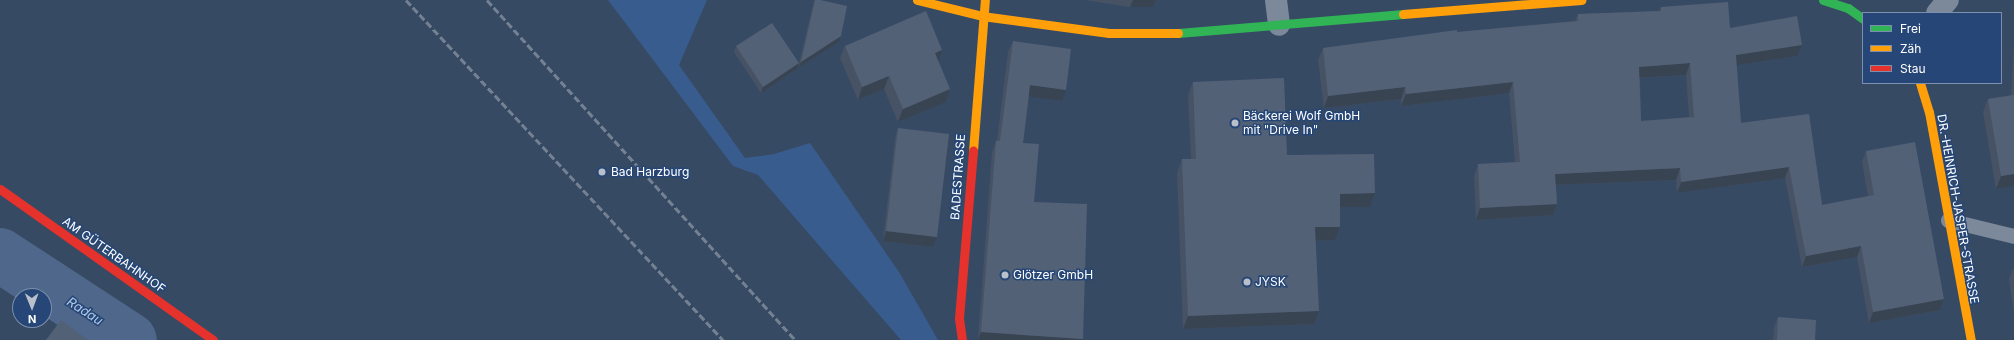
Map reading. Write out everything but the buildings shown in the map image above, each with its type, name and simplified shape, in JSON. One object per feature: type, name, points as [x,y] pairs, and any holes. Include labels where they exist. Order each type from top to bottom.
[{"type":"main road","points":[[917,0],[982,16],[1109,33],[1173,33],[1581,0]]},
{"type":"main road","name":"BADESTRASSE","points":[[962,340],[959,318],[982,16],[985,0]]},
{"type":"main road","points":[[1823,0],[1848,8],[1862,18]]},
{"type":"main road","name":"DR.-HEINRICH-JASPER-STRASSE","points":[[1920,84],[1929,112],[1970,340]]},
{"type":"main road","name":"AM GÜTERBAHNHOF","points":[[0,189],[213,340]]},
{"type":"street","points":[[1276,0],[1279,24]]},
{"type":"street","points":[[1938,12],[1948,0]]},
{"type":"lane","points":[[1948,220],[2014,236]]},
{"type":"shaded area","points":[[608,0],[707,0],[679,65],[745,158],[774,154],[810,143],[899,272],[938,340],[901,340],[758,175],[733,166]]},
{"type":"waterway","name":"Radau","points":[[0,255],[130,340]]},
{"type":"railway","points":[[406,0],[723,340]]},
{"type":"railway","points":[[487,0],[795,340]]},
{"type":"traffic: fast","points":[[1823,0],[1848,8],[1862,18]]},
{"type":"traffic: fast","points":[[1178,33],[1403,14]]},
{"type":"traffic: slow","points":[[917,0],[982,16],[1109,33],[1178,33]]},
{"type":"traffic: slow","points":[[973,151],[985,0]]},
{"type":"traffic: slow","points":[[1403,14],[1581,0]]},
{"type":"traffic: slow","points":[[1920,84],[1929,112],[1971,340]]},
{"type":"traffic: jam","points":[[962,340],[959,318],[973,151]]},
{"type":"traffic: jam","points":[[0,189],[213,340]]},
{"type":"place","name":"Bäckerei Wolf GmbH mit \"Drive In\"","points":[[1235,123]]},
{"type":"place","name":"Bad Harzburg","points":[[602,172]]},
{"type":"place","name":"Glötzer GmbH","points":[[1005,275]]},
{"type":"place","name":"JYSK","points":[[1247,282]]}]
